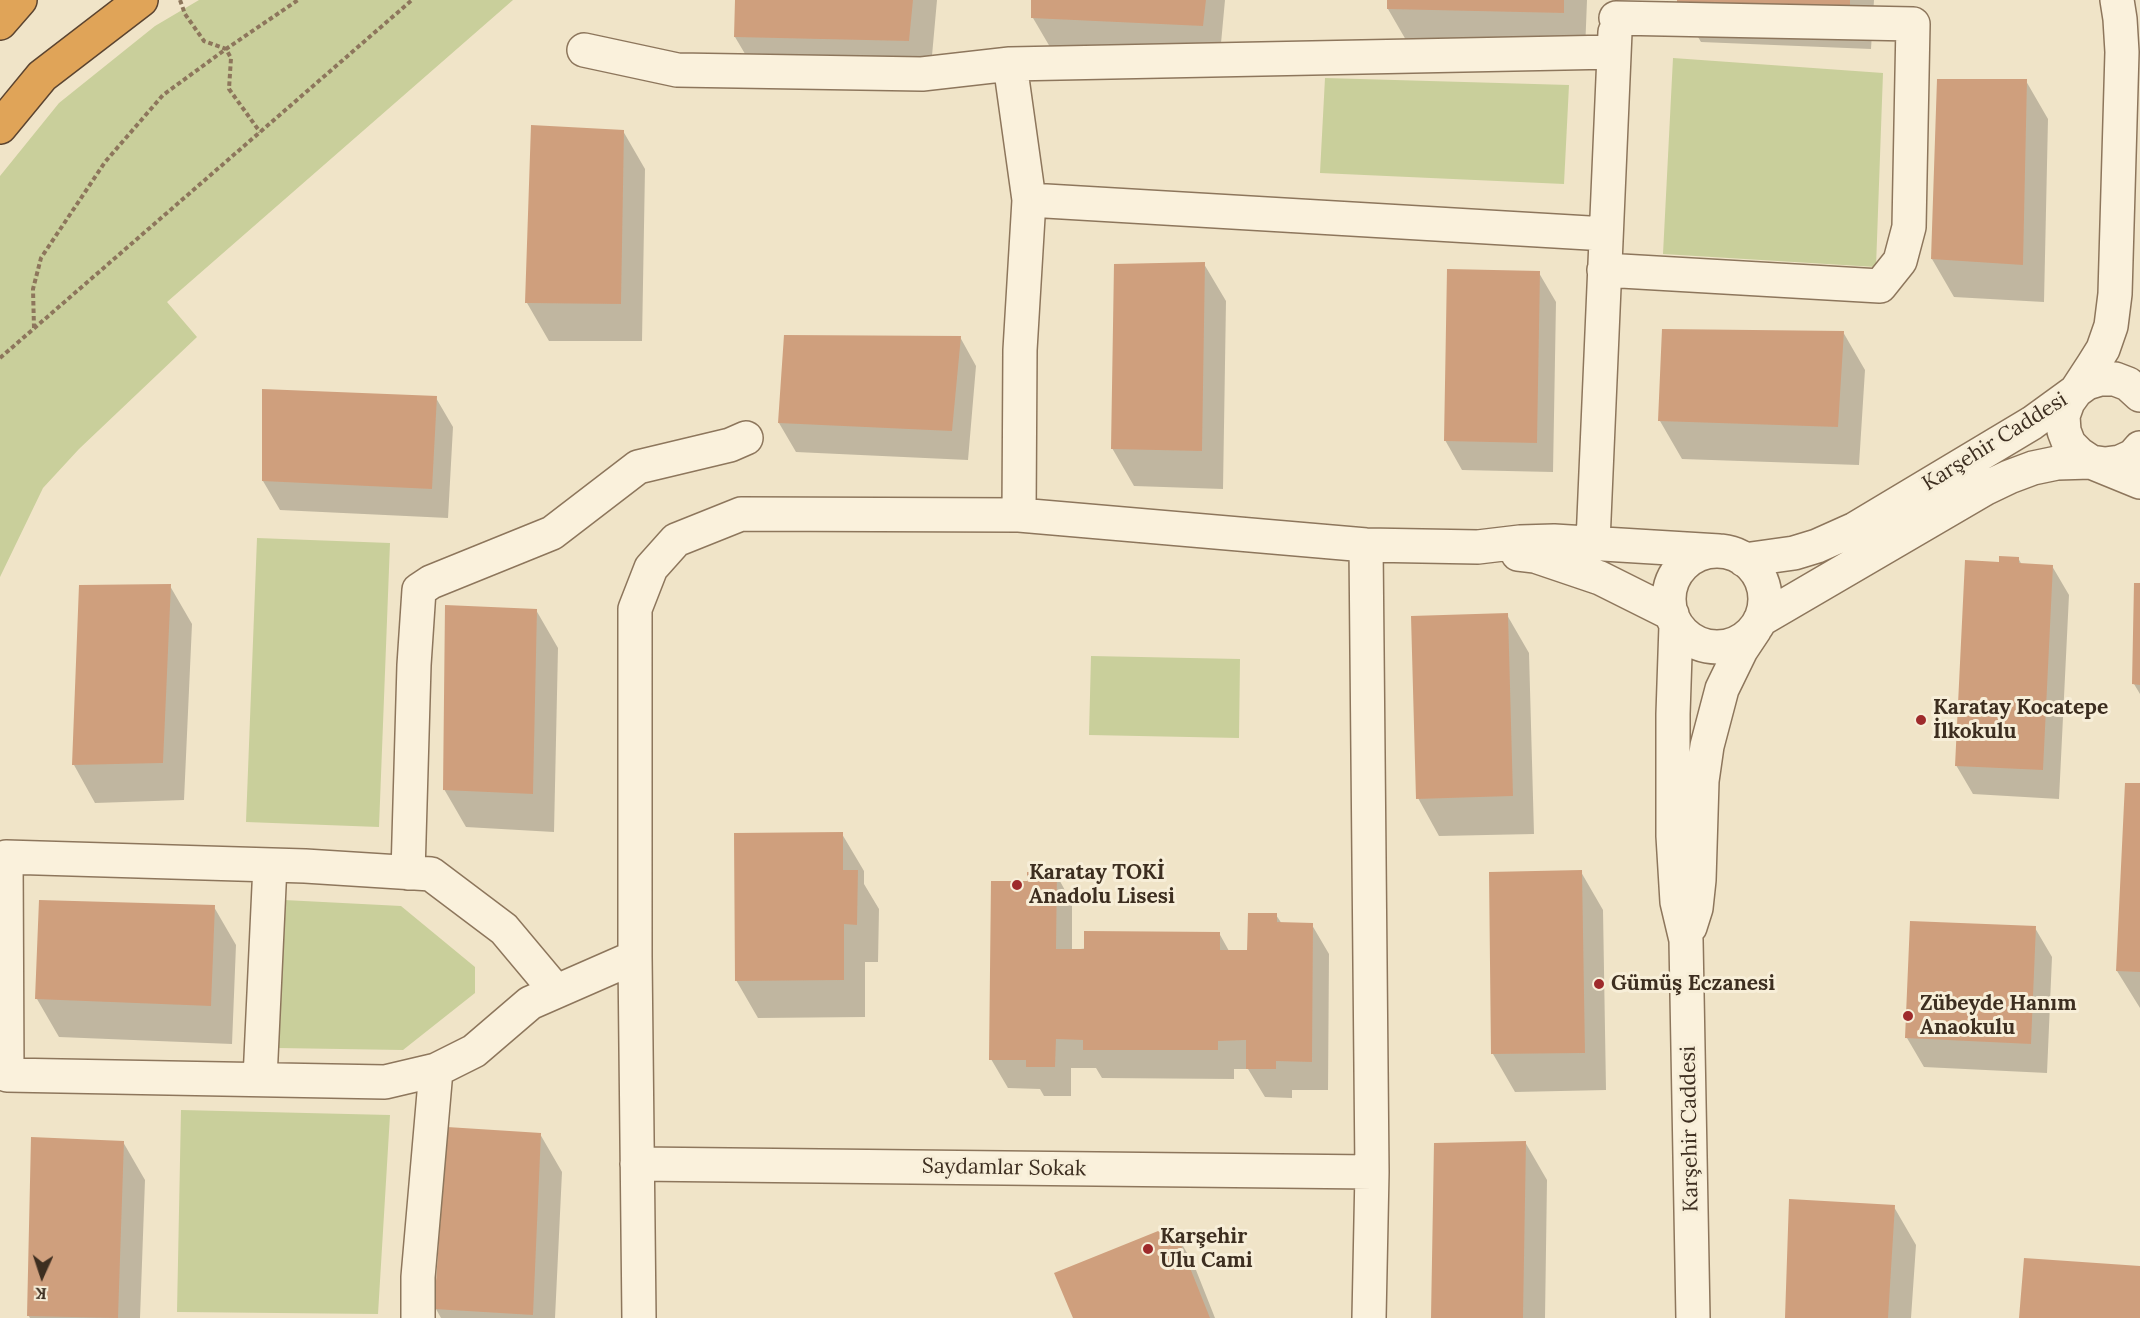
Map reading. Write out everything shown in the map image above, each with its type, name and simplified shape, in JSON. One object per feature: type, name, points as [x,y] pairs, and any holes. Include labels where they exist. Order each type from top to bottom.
[{"type":"highway","points":[[0,23],[20,0]]},
{"type":"highway","points":[[0,127],[42,76],[141,0]]},
{"type":"street","name":"Karşehir Caddesi","points":[[1693,1318],[1686,940],[1677,902],[1674,868],[1674,620],[1670,591],[1673,580],[1687,561],[1708,552],[1732,556],[1794,553],[1837,539],[2032,423],[2076,391],[2103,349],[2110,326],[2115,294],[2122,52],[2117,0]]},
{"type":"street","points":[[1593,542],[1604,270],[1616,9],[1912,24],[1909,227],[1900,261],[1880,286],[1604,270]]},
{"type":"street","points":[[584,50],[677,70],[922,74],[1010,63],[1614,52]]},
{"type":"street","points":[[1010,63],[1029,200],[1020,350],[1019,515]]},
{"type":"street","points":[[1029,200],[1606,234]]},
{"type":"street","points":[[2140,395],[2128,384],[2115,379],[2100,379],[2087,383],[2076,391],[2068,402],[2063,416],[2064,430],[2069,444],[2079,454],[2091,462],[2140,482]]},
{"type":"street","points":[[408,873],[418,590],[431,582],[552,533],[638,467],[730,445],[746,438]]},
{"type":"street","name":"Karşehir Caddesi","points":[[1686,940],[1696,909],[1702,781],[1707,746],[1722,689],[1741,650],[1757,625],[1986,488],[2032,468],[2057,463],[2091,462],[2105,465],[2120,462],[2133,456],[2140,448]]},
{"type":"street","points":[[639,1318],[634,609],[651,568],[676,540],[741,514],[1019,515],[1366,545],[1478,547],[1520,542],[1593,542],[1732,556],[1757,573],[1764,586],[1766,602],[1757,625],[1743,640],[1730,646],[1715,647],[1700,644],[1686,636],[1674,620],[1600,578],[1535,556],[1478,547]]},
{"type":"street","points":[[1366,545],[1372,1172],[1369,1318]]},
{"type":"street","points":[[556,991],[504,928],[431,874],[270,865],[6,857],[7,1075],[385,1082],[436,1070],[474,1051],[530,1003],[635,957]]},
{"type":"street","points":[[260,1079],[270,865]]},
{"type":"street","points":[[418,1318],[418,1277],[436,1070]]},
{"type":"street","name":"Saydamlar Sokak","points":[[637,1164],[1372,1172]]},
{"type":"path","points":[[180,0],[185,15],[204,42],[226,49],[231,58],[229,89],[260,132]]},
{"type":"path","points":[[34,329],[33,290],[41,258],[105,162],[163,95],[298,0]]},
{"type":"path","points":[[0,358],[412,0]]},
{"type":"green space","points":[[199,0],[513,0],[167,302],[197,337],[79,449],[43,488],[0,577],[0,176],[59,103],[155,26]]},
{"type":"green space","points":[[1673,58],[1883,73],[1876,267],[1663,254]]},
{"type":"green space","points":[[1325,78],[1569,85],[1564,184],[1320,173]]},
{"type":"green space","points":[[257,538],[390,543],[379,827],[246,822]]},
{"type":"green space","points":[[1091,656],[1240,659],[1239,738],[1089,735]]},
{"type":"green space","points":[[284,900],[401,906],[475,967],[475,993],[403,1050],[278,1048]]},
{"type":"green space","points":[[181,1110],[390,1115],[378,1314],[177,1312]]},
{"type":"building","points":[[735,0],[913,0],[909,41],[734,37]]},
{"type":"building","points":[[1031,0],[1206,0],[1203,26],[1031,18]]},
{"type":"building","points":[[1387,0],[1564,0],[1564,13],[1387,9]]},
{"type":"building","points":[[1677,0],[1850,0],[1850,12],[1677,5]]},
{"type":"building","points":[[1937,79],[2027,79],[2023,265],[1931,259]]},
{"type":"building","points":[[531,125],[624,130],[621,304],[525,303]]},
{"type":"building","points":[[1205,262],[1202,451],[1111,449],[1114,264]]},
{"type":"building","points":[[1447,269],[1540,271],[1537,443],[1444,441]]},
{"type":"building","points":[[1662,329],[1844,331],[1838,427],[1658,421]]},
{"type":"building","points":[[784,335],[961,336],[952,431],[778,423]]},
{"type":"building","points":[[262,389],[437,396],[432,489],[262,481]]},
{"type":"building","points":[[1999,556],[2019,557],[2019,563],[2053,565],[2043,770],[1955,766],[1965,560],[1999,562]]},
{"type":"building","points":[[2134,583],[2140,583],[2140,685],[2132,684]]},
{"type":"building","points":[[171,584],[163,763],[72,765],[79,585]]},
{"type":"building","points":[[445,605],[537,609],[533,794],[443,790]]},
{"type":"building","points":[[1508,613],[1513,796],[1416,799],[1411,616]]},
{"type":"building","points":[[2125,783],[2140,783],[2140,972],[2116,971]]},
{"type":"building","points":[[843,832],[843,870],[858,870],[857,925],[844,924],[844,980],[735,981],[734,833]]},
{"type":"building","points":[[1582,870],[1585,1053],[1491,1054],[1489,872]]},
{"type":"building","points":[[1027,872],[1057,872],[1056,949],[1084,949],[1084,931],[1220,932],[1220,950],[1247,950],[1248,913],[1277,913],[1277,922],[1313,923],[1312,1062],[1276,1061],[1276,1069],[1246,1069],[1246,1040],[1218,1041],[1218,1050],[1083,1050],[1083,1040],[1056,1039],[1055,1067],[1026,1067],[1026,1060],[989,1060],[991,881],[1027,881]]},
{"type":"building","points":[[39,900],[215,905],[211,1006],[35,999]]},
{"type":"building","points":[[1910,921],[2036,926],[2031,1044],[1905,1038]]},
{"type":"building","points":[[447,1127],[541,1133],[533,1315],[434,1309]]},
{"type":"building","points":[[31,1137],[124,1141],[118,1318],[27,1316]]},
{"type":"building","points":[[1526,1141],[1523,1318],[1431,1318],[1434,1143]]},
{"type":"building","points":[[1789,1199],[1895,1205],[1888,1318],[1785,1318]]},
{"type":"building","name":"Karşehir Ulu Cami","points":[[1173,1225],[1210,1318],[1073,1318],[1054,1273]]},
{"type":"building","points":[[2024,1258],[2140,1266],[2140,1318],[2019,1318]]},
{"type":"place","name":"Karatay Kocatepe İlkokulu","points":[[1921,720]]},
{"type":"place","name":"Karatay TOKİ Anadolu Lisesi","points":[[1017,885]]},
{"type":"place","name":"Gümüş Eczanesi","points":[[1599,984]]},
{"type":"place","name":"Zübeyde Hanım Anaokulu","points":[[1908,1016]]},
{"type":"place","name":"Karşehir Ulu Cami","points":[[1148,1249]]}]
